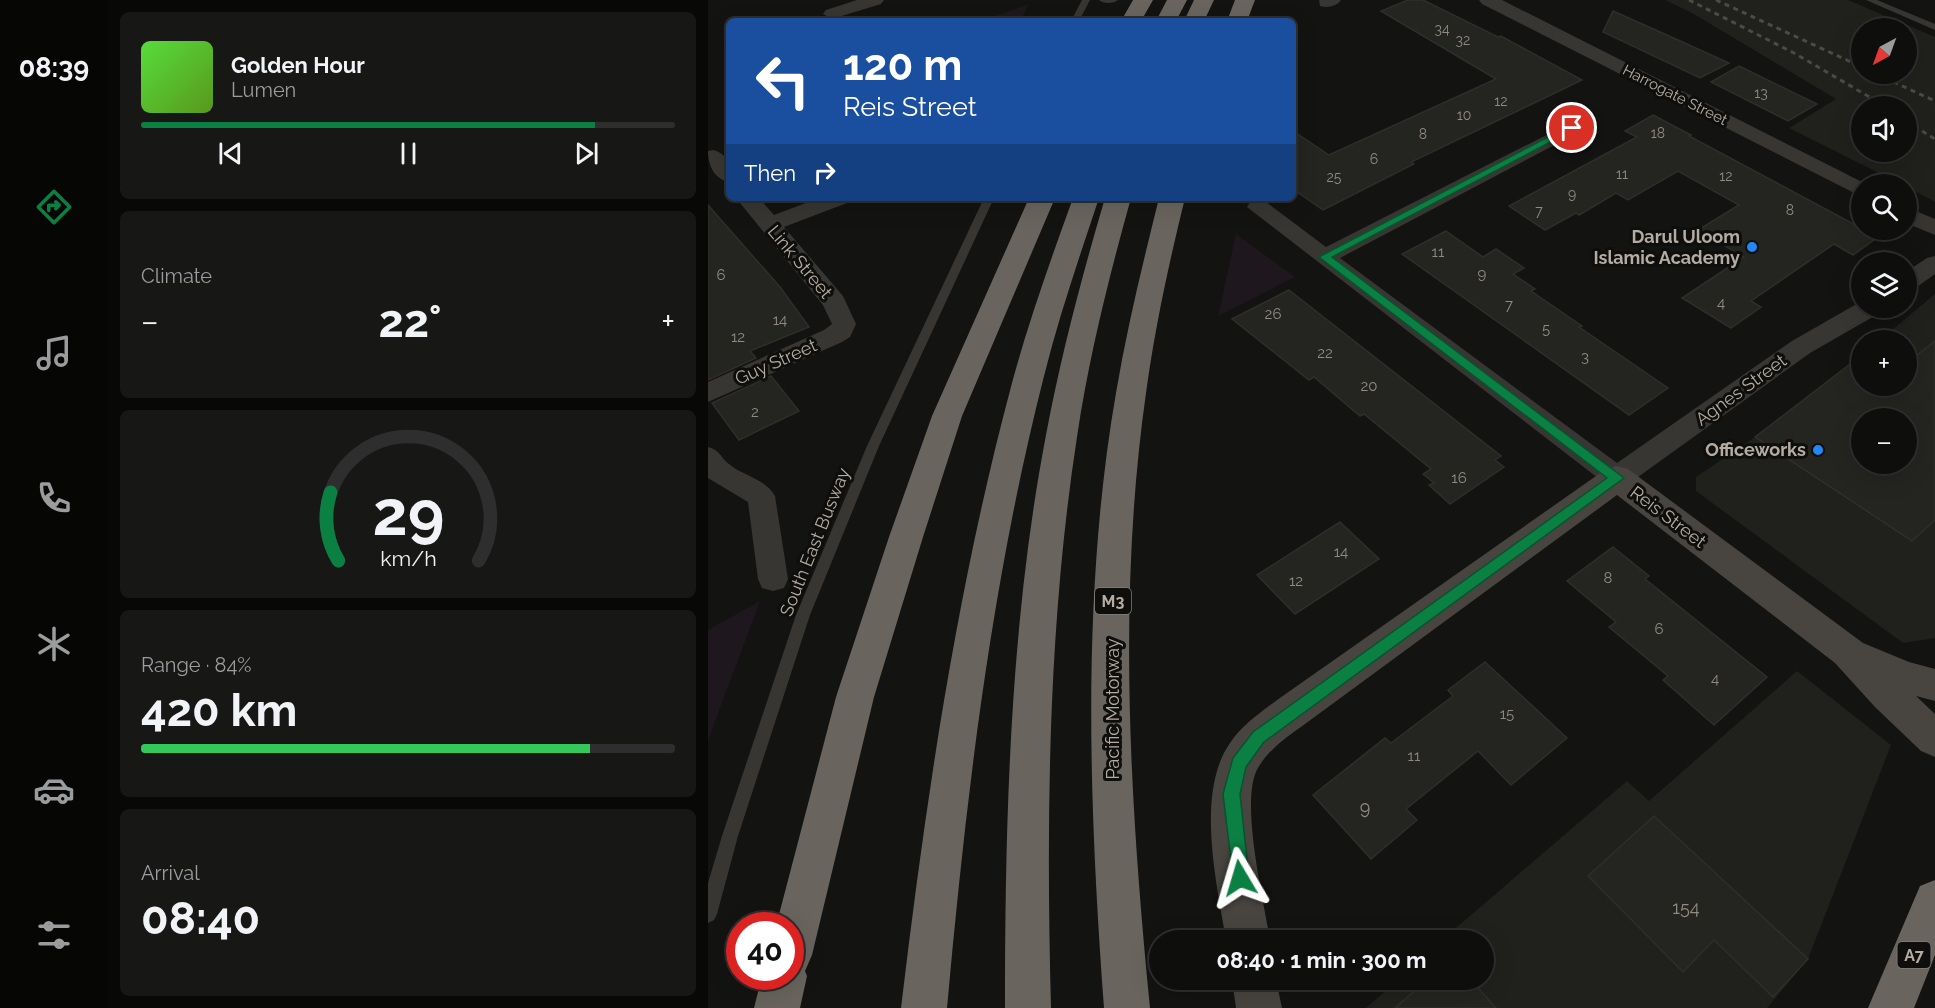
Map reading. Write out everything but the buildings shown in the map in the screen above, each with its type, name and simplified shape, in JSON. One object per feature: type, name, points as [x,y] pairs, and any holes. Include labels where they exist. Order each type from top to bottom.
[{"type":"highway","points":[[1133,18],[1143,0]]},
{"type":"highway","points":[[1168,18],[1177,0]]},
{"type":"highway","points":[[1195,18],[1204,0]]},
{"type":"highway","points":[[1238,18],[1245,0]]},
{"type":"highway","points":[[801,912],[855,698],[906,537],[947,416],[1041,201]]},
{"type":"highway","points":[[924,1008],[938,861],[959,715],[1002,489],[1027,382],[1085,201]]},
{"type":"highway","points":[[1028,1008],[1030,720],[1044,549],[1077,347],[1117,201]]},
{"type":"highway","name":"Pacific Motorway","points":[[1126,1008],[1118,921],[1113,790],[1112,609],[1132,374],[1148,290],[1171,201]]},
{"type":"highway","name":"A7","points":[[1891,1008],[1935,901]]},
{"type":"highway","points":[[777,1008],[782,990]]},
{"type":"street","points":[[832,14],[875,0]]},
{"type":"street","name":"Harrogate Street","points":[[1488,0],[1851,185]]},
{"type":"street","points":[[1324,257],[1572,128]]},
{"type":"street","points":[[717,155],[726,171]]},
{"type":"street","name":"Link Street","points":[[749,201],[839,309],[844,321],[842,330]]},
{"type":"street","points":[[769,225],[831,201]]},
{"type":"street","name":"Reis Street","points":[[1258,207],[1848,652],[1888,695],[1935,739]]},
{"type":"street","points":[[1917,219],[1935,228]]},
{"type":"street","points":[[1917,276],[1935,263]]},
{"type":"street","name":"Agnes Street","points":[[1617,478],[1802,347],[1852,318]]},
{"type":"street","name":"Guy Street","points":[[708,393],[842,330]]},
{"type":"street","points":[[708,457],[718,471],[761,496],[773,579]]},
{"type":"street","points":[[1247,930],[1231,794],[1239,764],[1249,749],[1259,737],[1291,712],[1617,478]]},
{"type":"street","name":"Reis Street","points":[[1848,652],[1904,677],[1935,685]]},
{"type":"street","points":[[1255,990],[1258,1008]]},
{"type":"lane","points":[[1077,18],[1086,0]]},
{"type":"lane","points":[[1103,0],[1114,0]]},
{"type":"lane","points":[[1870,0],[1935,27]]},
{"type":"lane","name":"South East Busway","points":[[708,914],[730,836],[803,615],[873,447],[988,201]]},
{"type":"shaded area","points":[[1665,0],[1848,0],[1890,18],[1851,18],[1851,84],[1917,84],[1917,29],[1935,37],[1935,202],[1917,192],[1917,174],[1881,174],[1857,162],[1917,162],[1917,96],[1851,96],[1851,159],[1789,128],[1836,99],[1692,13]]},
{"type":"shaded area","points":[[1029,4],[1022,18],[989,18]]},
{"type":"shaded area","points":[[1236,234],[1295,277],[1218,316]]},
{"type":"shaded area","points":[[1935,294],[1935,638],[1903,643],[1696,491],[1696,477],[1755,437],[1851,363],[1851,396],[1917,396],[1917,330],[1892,330],[1906,318],[1917,318],[1917,309]]},
{"type":"shaded area","points":[[760,601],[708,740],[708,630]]},
{"type":"shaded area","points":[[1797,671],[1891,745],[1808,959],[1767,1008],[1366,1008],[1387,990],[1494,990],[1494,930],[1454,930],[1627,781],[1649,801]]},
{"type":"railway","points":[[1689,0],[1794,53],[1868,96]]},
{"type":"railway","points":[[1716,0],[1851,62]]},
{"type":"railway","points":[[1898,84],[1935,101]]},
{"type":"railway","points":[[1917,128],[1935,139]]},
{"type":"place","name":"Darul Uloom Islamic Academy","points":[[1752,247]]},
{"type":"place","name":"Officeworks","points":[[1818,450]]},
{"type":"route","points":[[1240,878],[1232,816],[1233,778],[1239,764],[1259,737],[1617,478],[1324,257],[1572,128]]}]
